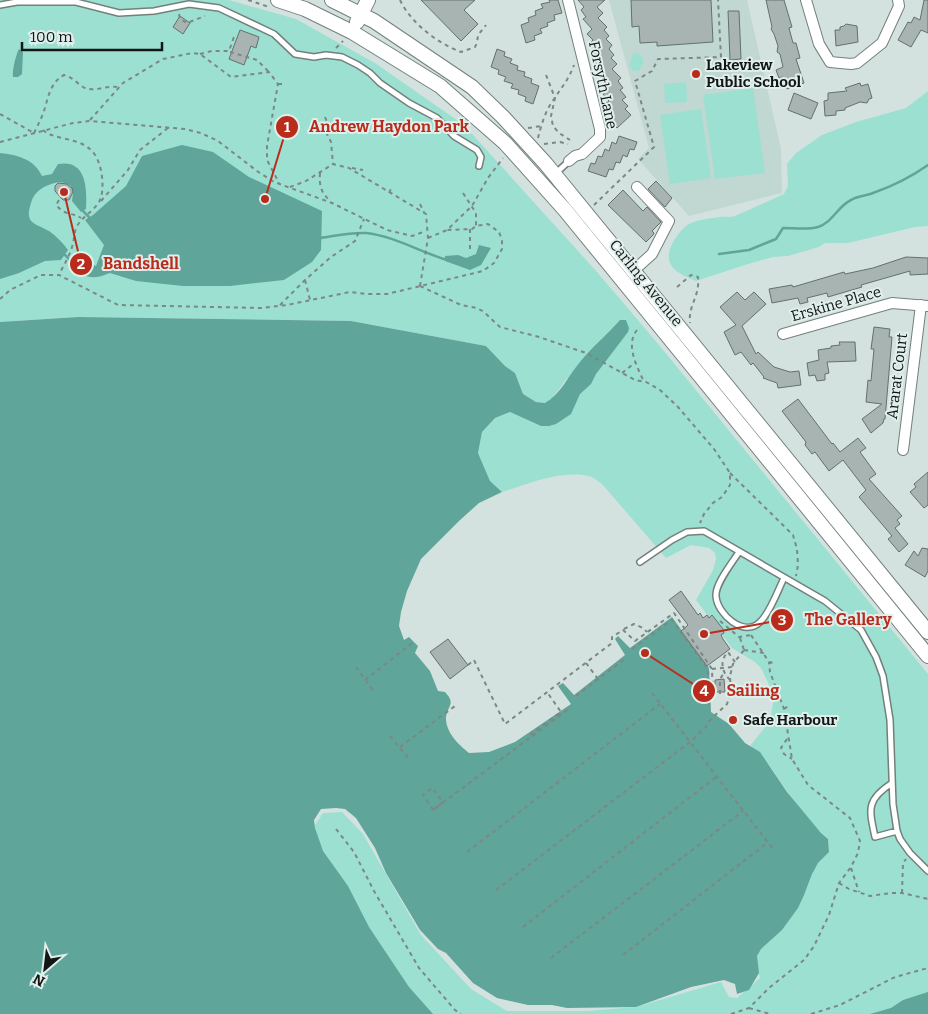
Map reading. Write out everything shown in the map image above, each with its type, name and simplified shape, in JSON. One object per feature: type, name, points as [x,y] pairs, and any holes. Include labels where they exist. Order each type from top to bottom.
[{"type":"main road","name":"Carling Avenue","points":[[332,0],[361,14],[472,87],[503,117],[554,174],[632,272],[928,632]]},
{"type":"main road","points":[[350,36],[368,0]]},
{"type":"main road","name":"Carling Avenue","points":[[276,4],[305,9],[440,86],[505,143],[565,210],[624,281],[928,656]]},
{"type":"street","name":"Forsyth Lane","points":[[568,0],[600,129],[600,137],[582,154],[575,156],[569,161]]},
{"type":"street","points":[[806,0],[819,44],[830,62],[851,64],[857,63],[882,43],[899,6],[898,0]]},
{"type":"street","points":[[632,272],[652,254],[669,222],[637,188]]},
{"type":"street","name":"Erskine Place","points":[[783,334],[892,303],[924,305]]},
{"type":"street","name":"Ararat Court","points":[[903,450],[924,305]]},
{"type":"lane","points":[[0,5],[17,1],[76,2],[118,13],[138,13],[190,4],[219,8],[274,34],[295,54],[314,57],[342,57],[358,64],[380,83],[409,103],[437,118],[454,136],[477,150],[481,158],[479,166]]},
{"type":"lane","points":[[554,174],[569,161]]},
{"type":"lane","points":[[640,562],[664,544],[687,532],[704,531],[825,601],[861,630],[876,657],[883,676],[890,720],[896,831],[910,853],[928,871]]},
{"type":"lane","points":[[738,552],[720,581],[716,595],[719,607],[726,618],[740,626],[750,627],[760,622],[765,616],[784,578]]},
{"type":"lane","points":[[892,783],[878,793],[874,799],[871,807],[872,822],[875,837],[896,831]]},
{"type":"path","points":[[248,0],[276,4]]},
{"type":"path","points":[[400,0],[417,24],[446,45],[461,52],[475,47],[478,35],[486,25]]},
{"type":"path","points":[[590,208],[654,147],[634,81],[652,71],[658,58],[720,57],[718,0]]},
{"type":"path","points":[[177,7],[180,19],[187,23],[205,16]]},
{"type":"path","points":[[229,52],[235,34]]},
{"type":"path","points":[[329,56],[350,36]]},
{"type":"path","points":[[90,121],[118,87],[163,59],[212,51],[229,52],[257,60],[278,84],[267,160],[279,183]]},
{"type":"path","points":[[536,143],[541,126],[555,98],[568,80],[581,51]]},
{"type":"path","points":[[200,54],[231,77],[269,72]]},
{"type":"path","points":[[34,133],[52,87],[64,75],[86,88],[118,87]]},
{"type":"path","points":[[546,75],[555,98],[551,116],[553,126],[559,134],[570,140]]},
{"type":"path","points":[[278,84],[286,84]]},
{"type":"path","points":[[0,114],[34,133]]},
{"type":"path","points":[[325,116],[327,122],[325,130],[331,142],[333,164]]},
{"type":"path","points":[[0,142],[43,130],[90,121],[184,129],[201,133],[218,141],[257,171],[279,183],[348,209],[387,230],[412,236],[426,231]]},
{"type":"path","points":[[524,129],[541,126]]},
{"type":"path","points":[[59,275],[75,238],[75,230],[82,218],[128,170],[140,150],[168,128]]},
{"type":"path","points":[[43,130],[47,134],[70,138],[92,150],[102,168],[99,202]]},
{"type":"path","points":[[539,146],[554,142],[568,144]]},
{"type":"path","points":[[447,230],[472,206],[488,178],[505,156]]},
{"type":"path","points":[[290,187],[306,181],[333,164],[363,170]]},
{"type":"path","points":[[349,168],[426,214]]},
{"type":"path","points":[[320,173],[319,185],[324,195],[332,203]]},
{"type":"path","points":[[389,193],[392,187]]},
{"type":"path","points":[[463,193],[476,213],[476,226]]},
{"type":"path","points":[[58,200],[56,205],[63,212],[82,218]]},
{"type":"path","points":[[420,204],[426,214],[428,238],[420,286]]},
{"type":"path","points":[[280,306],[305,280],[358,238],[364,219]]},
{"type":"path","points":[[0,299],[10,290],[41,275],[59,275],[118,305],[261,308],[350,292],[387,294],[483,271],[494,263],[502,249],[502,240],[499,232],[488,224],[470,229],[447,230],[428,238]]},
{"type":"path","points":[[470,229],[470,249]]},
{"type":"path","points":[[677,287],[691,276],[698,277],[698,292],[689,312],[690,322],[695,329]]},
{"type":"path","points":[[305,280],[310,300]]},
{"type":"path","points":[[420,286],[461,305],[477,308],[500,327],[539,337],[586,353],[635,380],[660,390],[714,449],[730,473],[792,535],[798,550],[798,565],[794,584]]},
{"type":"path","points":[[637,330],[632,336],[632,345],[644,382]]},
{"type":"path","points":[[622,373],[636,362]]},
{"type":"path","points":[[704,531],[700,524],[704,514],[713,503],[722,497],[730,485],[730,473]]},
{"type":"path","points":[[623,630],[635,641],[674,613],[712,669],[713,699]]},
{"type":"path","points":[[632,649],[676,616]]},
{"type":"path","points":[[672,620],[708,669],[709,706]]},
{"type":"path","points":[[468,665],[474,660],[505,724],[612,643],[612,637],[634,624],[647,632]]},
{"type":"path","points":[[750,627],[751,635],[769,662],[770,672],[784,709],[792,760]]},
{"type":"path","points":[[740,637],[744,650]]},
{"type":"path","points":[[365,680],[415,641]]},
{"type":"path","points":[[744,650],[765,654]]},
{"type":"path","points":[[496,890],[690,742],[706,727],[708,722],[727,704],[731,692],[732,667],[744,650]]},
{"type":"path","points":[[730,680],[722,668],[724,656],[728,652],[734,662]]},
{"type":"path","points":[[576,696],[626,658]]},
{"type":"path","points":[[769,662],[774,663]]},
{"type":"path","points":[[586,663],[598,679]]},
{"type":"path","points":[[356,667],[374,692]]},
{"type":"path","points":[[712,669],[732,667]]},
{"type":"path","points":[[720,694],[720,679],[724,673]]},
{"type":"path","points":[[532,735],[562,712],[547,692]]},
{"type":"path","points":[[652,693],[772,849]]},
{"type":"path","points":[[467,852],[660,704]]},
{"type":"path","points":[[784,709],[790,705]]},
{"type":"path","points":[[400,747],[455,706]]},
{"type":"path","points":[[433,810],[571,707]]},
{"type":"path","points":[[390,736],[409,759]]},
{"type":"path","points":[[731,1014],[748,1008],[804,960],[814,946],[829,916],[839,883],[851,867],[858,853],[860,841],[850,818],[808,785],[792,760],[784,754],[781,748],[788,738]]},
{"type":"path","points":[[524,927],[716,777]]},
{"type":"path","points":[[432,788],[443,802],[433,810],[423,796],[432,788]]},
{"type":"path","points":[[551,958],[743,811]]},
{"type":"path","points":[[336,829],[354,852],[374,891],[419,968],[455,1010],[461,1014]]},
{"type":"path","points":[[623,956],[768,843]]},
{"type":"path","points":[[902,893],[903,863],[910,853]]},
{"type":"path","points":[[851,867],[859,892]]},
{"type":"path","points":[[839,883],[870,896],[890,892],[928,899]]},
{"type":"path","points":[[811,1014],[840,1005],[895,977],[928,968]]},
{"type":"path","points":[[748,1008],[770,1014]]},
{"type":"shaded area","points":[[0,0],[229,0],[296,19],[375,63],[464,125],[597,272],[659,345],[928,674],[928,995],[878,1014],[419,1014],[399,988],[311,831],[323,813],[342,812],[363,834],[421,935],[471,989],[507,1011],[587,1011],[636,1007],[721,982],[729,997],[737,998],[760,978],[755,957],[818,863],[829,852],[828,839],[801,810],[766,761],[750,746],[770,721],[774,697],[761,668],[755,662],[732,648],[696,600],[713,570],[716,559],[715,553],[709,548],[691,545],[666,558],[602,484],[590,477],[577,475],[555,476],[502,492],[490,481],[478,453],[482,432],[495,418],[510,412],[541,426],[549,426],[568,377],[551,400],[545,403],[536,402],[523,394],[515,373],[505,366],[486,346],[351,321],[78,317],[0,322]]},
{"type":"shaded area","name":"Lakeview Public School","points":[[609,0],[747,0],[781,149],[782,193],[689,216],[638,159],[649,148]]},
{"type":"shaded area","points":[[19,49],[23,52],[22,74],[18,77],[13,77],[14,63]]},
{"type":"shaded area","points":[[633,54],[640,54],[644,61],[639,71],[633,70],[629,65]]},
{"type":"shaded area","points":[[686,82],[687,102],[665,103],[664,84]]},
{"type":"shaded area","points":[[753,88],[765,173],[715,179],[703,95]]},
{"type":"shaded area","points":[[928,91],[928,226],[915,227],[848,243],[825,243],[819,247],[788,256],[773,257],[696,281],[682,275],[672,267],[669,257],[670,250],[676,237],[686,226],[704,219],[735,216],[784,194],[788,186],[787,164],[796,153],[822,135],[856,122],[906,108]]},
{"type":"shaded area","points":[[701,109],[711,178],[670,184],[660,115]]},
{"type":"shaded area","points":[[182,145],[213,152],[249,177],[322,211],[321,250],[312,262],[284,280],[230,286],[183,286],[136,281],[110,273],[98,277],[88,277],[68,266],[73,256],[96,266],[104,245],[85,220],[126,186],[142,156]]},
{"type":"shaded area","points":[[0,153],[25,159],[39,170],[42,176],[52,174],[58,164],[75,166],[83,177],[86,209],[81,212],[72,201],[73,193],[71,186],[65,183],[53,183],[38,191],[33,198],[29,210],[30,219],[35,224],[52,233],[68,250],[61,260],[45,261],[0,279]]},
{"type":"shaded area","points":[[479,245],[491,248],[481,265],[470,270],[445,261],[445,256],[458,255],[466,258],[476,254]]},
{"type":"shaded area","points":[[78,317],[351,321],[486,346],[505,366],[515,373],[523,394],[536,402],[545,403],[560,390],[576,367],[620,320],[626,320],[629,328],[628,332],[596,374],[591,384],[580,394],[571,414],[556,424],[541,426],[510,412],[495,418],[482,432],[478,453],[490,481],[502,492],[479,503],[421,559],[407,591],[399,626],[404,640],[409,637],[418,646],[415,653],[430,671],[438,691],[445,692],[450,699],[446,723],[450,733],[469,753],[489,752],[515,742],[571,704],[558,686],[563,683],[574,695],[625,655],[615,639],[618,636],[630,648],[672,617],[709,668],[711,712],[729,724],[745,743],[760,752],[787,792],[828,839],[829,852],[818,863],[798,908],[782,930],[761,949],[757,956],[759,973],[749,990],[737,994],[735,984],[724,980],[691,987],[636,1007],[567,1008],[552,1005],[528,1005],[497,998],[473,983],[446,953],[438,949],[420,930],[386,873],[375,848],[356,818],[345,809],[336,808],[321,809],[314,820],[323,851],[348,886],[369,927],[409,987],[433,1014],[0,1014],[0,322]]},
{"type":"shaded area","points":[[928,992],[928,1014],[870,1014],[891,1008],[903,1000]]},
{"type":"building","points":[[421,0],[475,0],[464,10],[478,24],[461,41]]},
{"type":"building","points":[[549,0],[558,0],[562,13],[554,15],[555,20],[547,23],[548,26],[540,29],[542,33],[534,36],[535,40],[526,43],[521,25],[529,22],[528,18],[536,15],[535,11],[543,8],[541,4],[550,2]]},
{"type":"building","points":[[578,0],[605,0],[597,7],[603,13],[598,18],[607,27],[604,30],[609,36],[606,39],[612,45],[609,49],[614,55],[611,58],[617,64],[612,69],[621,78],[618,81],[623,88],[620,90],[626,97],[622,100],[628,106],[625,109],[631,115],[617,128],[611,122],[614,119],[608,112],[612,110],[606,103],[609,101],[603,94],[607,91],[601,85],[606,80],[597,71],[600,68],[595,62],[598,58],[592,52],[595,50],[590,43],[593,40],[587,34],[592,29],[583,19],[586,17],[581,10],[584,7]]},
{"type":"building","points":[[631,0],[711,0],[713,42],[657,46],[657,42],[640,43],[639,26],[632,27]]},
{"type":"building","points":[[766,0],[784,0],[792,27],[789,28],[793,43],[796,43],[800,58],[796,59],[804,83],[787,89],[783,77],[779,78],[776,70],[783,67],[780,54],[777,52],[778,46],[771,29]]},
{"type":"building","points":[[924,0],[928,0],[928,33],[921,30],[911,47],[898,40],[908,22],[911,23],[914,17],[920,20]]},
{"type":"building","points":[[728,11],[739,11],[741,59],[730,60]]},
{"type":"building","points":[[180,16],[190,23],[183,34],[173,27]]},
{"type":"building","points":[[846,24],[857,26],[858,42],[836,46],[835,30],[840,30],[840,27]]},
{"type":"building","points":[[240,30],[259,37],[256,48],[251,46],[244,65],[229,59]]},
{"type":"building","points":[[497,49],[505,52],[504,56],[512,59],[510,63],[518,66],[517,70],[525,72],[524,76],[532,79],[531,83],[539,86],[533,104],[525,101],[526,97],[518,94],[519,90],[511,88],[513,84],[504,81],[506,77],[498,74],[499,70],[491,67]]},
{"type":"building","points":[[860,83],[861,86],[868,84],[872,98],[867,103],[860,102],[845,108],[845,110],[836,111],[836,115],[825,116],[824,101],[828,100],[828,93],[847,91],[845,88]]},
{"type":"building","points":[[794,93],[818,103],[811,119],[788,110]]},
{"type":"building","points":[[619,136],[637,142],[634,150],[630,149],[627,157],[623,155],[620,163],[616,162],[613,170],[609,169],[606,177],[588,171],[591,163],[595,164],[598,156],[602,157],[605,149],[609,151],[612,142],[616,144]]},
{"type":"building","points":[[656,181],[672,198],[665,207],[648,189]]},
{"type":"building","points":[[58,183],[67,184],[72,188],[73,192],[69,200],[63,200],[55,191],[55,186]]},
{"type":"building","points":[[623,190],[643,211],[647,207],[661,222],[652,231],[653,235],[646,242],[608,205]]},
{"type":"building","points":[[906,257],[928,258],[928,274],[910,275],[910,271],[828,297],[827,293],[807,298],[808,302],[800,304],[798,298],[772,303],[769,289],[792,285],[793,287],[844,272],[845,274],[873,268]]},
{"type":"building","points":[[737,292],[745,300],[754,292],[766,304],[742,326],[756,354],[758,352],[774,367],[790,372],[799,371],[801,385],[778,388],[777,383],[763,378],[753,363],[751,365],[741,352],[735,355],[724,332],[736,325],[720,307]]},
{"type":"building","points":[[874,327],[890,329],[889,337],[892,337],[885,419],[871,433],[862,419],[882,404],[866,402],[868,380],[871,381],[874,349],[871,349]]},
{"type":"building","points":[[839,342],[855,342],[856,361],[827,362],[829,373],[825,374],[825,380],[817,381],[815,375],[809,376],[807,363],[819,360],[818,350],[840,345]]},
{"type":"building","points":[[798,399],[840,452],[858,438],[866,448],[860,452],[876,474],[869,479],[902,516],[897,520],[900,524],[895,528],[908,544],[899,552],[888,539],[892,536],[859,497],[866,490],[843,460],[829,471],[815,452],[812,454],[805,445],[806,442],[782,411]]},
{"type":"building","points":[[928,472],[928,505],[924,508],[910,492],[916,487],[914,484]]},
{"type":"building","points":[[922,548],[928,549],[928,571],[925,577],[905,565],[914,551],[918,556]]},
{"type":"building","points":[[681,591],[698,615],[700,613],[703,618],[707,615],[709,618],[712,615],[723,629],[724,633],[721,635],[730,649],[707,666],[681,631],[688,625],[669,600]]},
{"type":"building","points":[[448,639],[468,665],[450,679],[430,652]]},
{"type":"building","points":[[724,679],[725,692],[715,692],[715,680]]},
{"type":"waterway","points":[[719,254],[749,250],[776,239],[783,228],[809,228],[823,225],[842,206],[851,200],[895,184],[928,165]]},
{"type":"waterway","points":[[83,211],[89,217]]},
{"type":"waterway","points":[[320,238],[366,233],[397,241],[447,260]]},
{"type":"waterway","points":[[63,253],[72,262]]},
{"type":"place","name":"Lakeview Public School","points":[[696,74]]},
{"type":"place","name":"Bandshell","points":[[64,192]]},
{"type":"place","name":"Andrew Haydon Park","points":[[265,199]]},
{"type":"place","name":"The Gallery","points":[[704,634]]},
{"type":"place","name":"Sailing","points":[[645,653]]},
{"type":"place","name":"Safe Harbour","points":[[733,720]]}]
